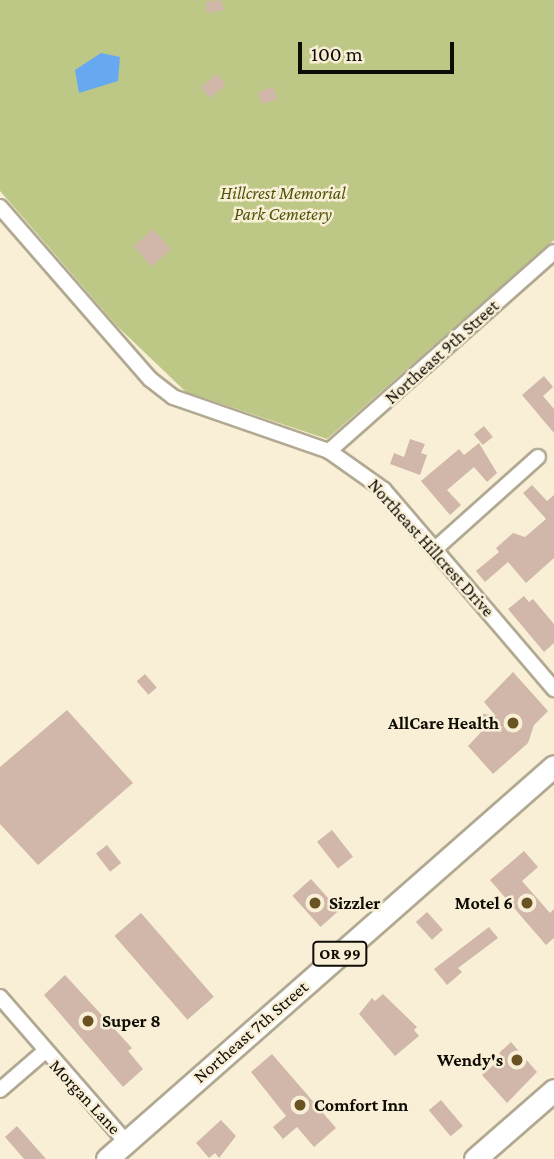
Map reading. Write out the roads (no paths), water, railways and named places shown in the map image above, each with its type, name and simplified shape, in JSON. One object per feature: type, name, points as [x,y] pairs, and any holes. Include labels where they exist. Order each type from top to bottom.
[{"type":"highway","name":"Northeast 7th Street","points":[[107,1159],[554,766]]},
{"type":"highway","points":[[474,1159],[554,1090]]},
{"type":"street","name":"Northeast Hillcrest Drive","points":[[0,207],[150,379],[173,397],[329,452],[384,490],[554,689]]},
{"type":"street","name":"Northeast 9th Street","points":[[329,452],[554,252]]},
{"type":"street","points":[[435,549],[538,457]]},
{"type":"street","name":"Morgan Lane","points":[[0,997],[44,1052],[126,1142]]},
{"type":"street","name":"Morgan Lane","points":[[0,1090],[44,1052]]},
{"type":"water","points":[[101,53],[120,57],[118,81],[79,93],[75,70]]},
{"type":"place","name":"AllCare Health","points":[[513,723]]},
{"type":"place","name":"Sizzler","points":[[315,903]]},
{"type":"place","name":"Motel 6","points":[[527,903]]},
{"type":"place","name":"Super 8","points":[[88,1021]]},
{"type":"place","name":"Wendy's","points":[[517,1060]]},
{"type":"place","name":"Comfort Inn","points":[[300,1105]]},
{"type":"park label","name":"Hillcrest Memorial Park Cemetery","points":[[283,204]]}]
